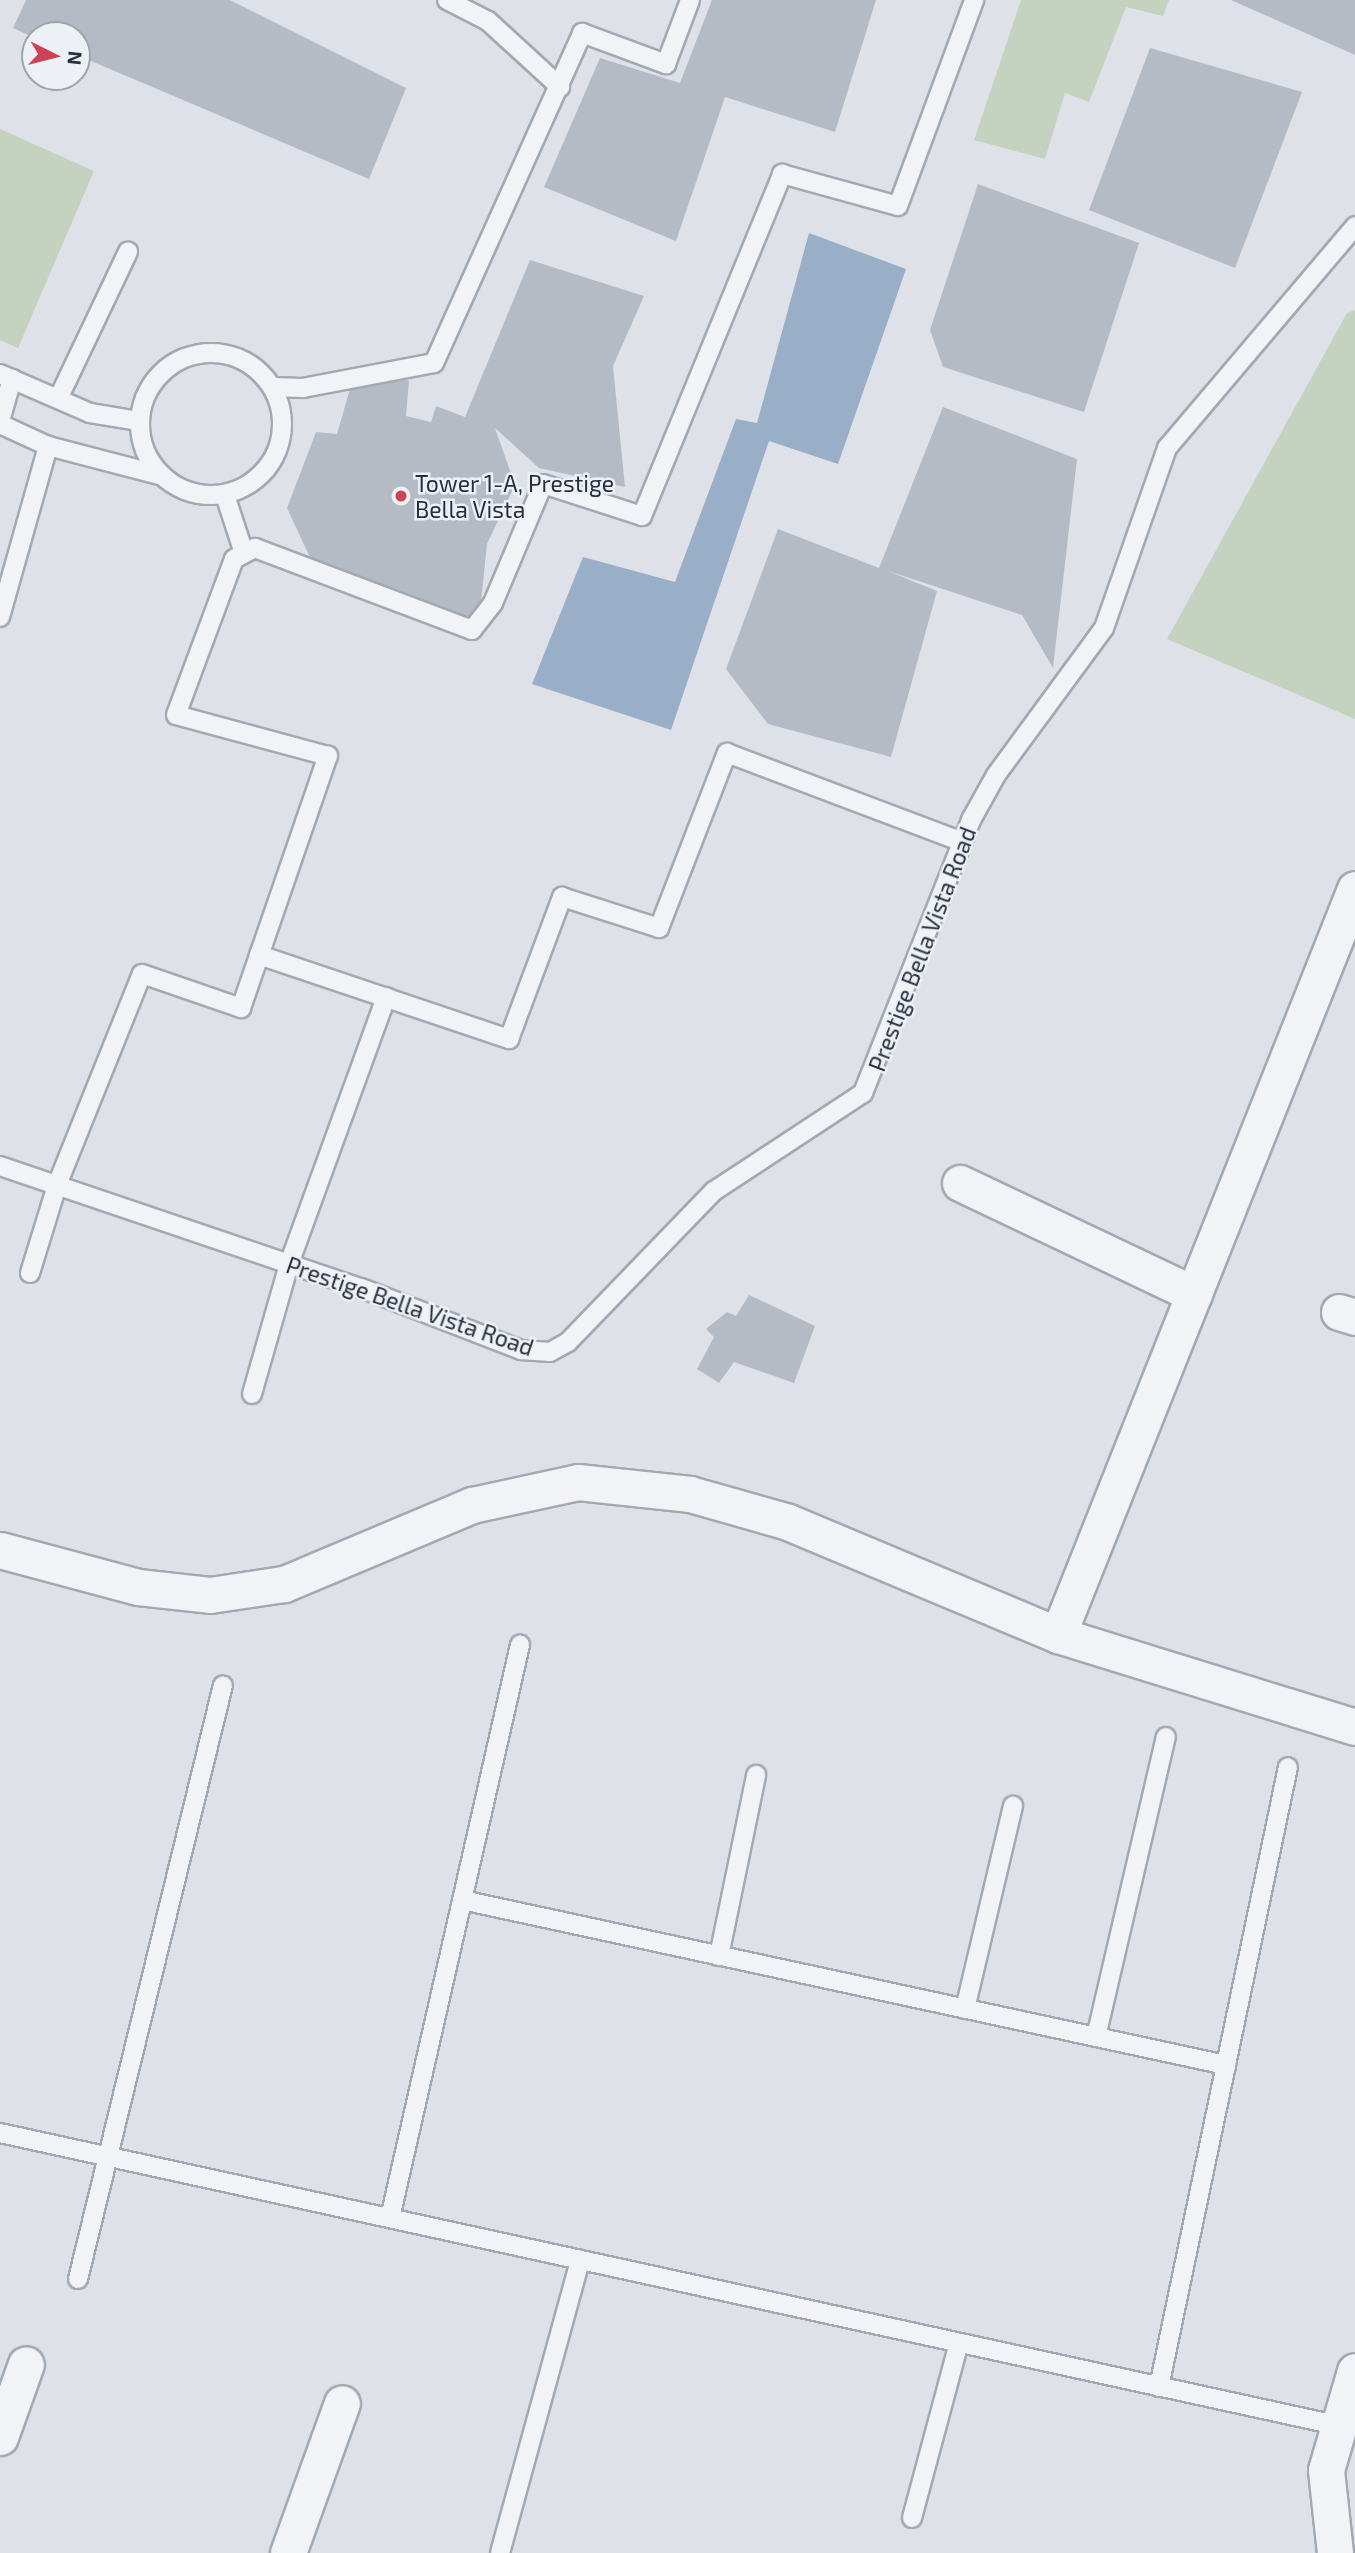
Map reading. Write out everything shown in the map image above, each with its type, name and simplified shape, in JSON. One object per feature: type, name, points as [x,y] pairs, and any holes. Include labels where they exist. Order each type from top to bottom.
[{"type":"street","points":[[1058,1635],[1355,888]]},
{"type":"street","points":[[960,1183],[1194,1294]]},
{"type":"street","points":[[0,1550],[138,1587],[210,1595],[284,1584],[472,1505],[578,1482],[690,1494],[788,1522],[1058,1635],[1355,1727]]},
{"type":"street","points":[[0,2437],[26,2364]]},
{"type":"street","points":[[1335,2553],[1326,2470],[1345,2427],[1355,2371]]},
{"type":"street","points":[[288,2553],[342,2403]]},
{"type":"lane","points":[[447,0],[488,21],[560,86]]},
{"type":"lane","points":[[243,550],[284,557],[472,630],[493,603],[543,484],[642,516],[782,174],[898,206],[974,0]]},
{"type":"lane","points":[[272,387],[303,388],[434,363],[582,33],[666,64],[687,1]]},
{"type":"lane","name":"Prestige Bella Vista Road","points":[[0,1166],[289,1264],[521,1350],[560,1347],[714,1191],[863,1093],[963,842],[996,775],[1104,628],[1167,448],[1355,226]]},
{"type":"lane","points":[[59,397],[128,252]]},
{"type":"lane","points":[[139,421],[90,413],[59,397],[6,376],[0,422],[48,446],[159,475],[179,489],[225,495],[264,472],[276,453],[282,431],[272,387],[238,358],[193,355],[155,379],[139,421],[141,441],[159,475]]},
{"type":"lane","points":[[0,617],[48,446]]},
{"type":"lane","points":[[30,1273],[57,1185],[142,974],[241,1008],[328,756],[176,715],[243,550],[225,495]]},
{"type":"lane","points":[[259,955],[509,1039],[562,897],[659,928],[727,753],[963,842]]},
{"type":"lane","points":[[252,1394],[289,1264],[386,997]]},
{"type":"lane","points":[[390,2218],[520,1645]]},
{"type":"lane","points":[[78,2279],[223,1685]]},
{"type":"lane","points":[[1096,2037],[1166,1737]]},
{"type":"lane","points":[[1159,2387],[1288,1767]]},
{"type":"lane","points":[[719,1956],[756,1775]]},
{"type":"lane","points":[[965,2009],[1013,1806]]},
{"type":"lane","points":[[462,1900],[1226,2065]]},
{"type":"lane","points":[[0,2133],[1345,2427]]},
{"type":"lane","points":[[502,2553],[580,2260]]},
{"type":"lane","points":[[912,2518],[959,2343]]},
{"type":"green space","points":[[1021,0],[1169,0],[1163,16],[1126,7],[1089,102],[1065,93],[1045,159],[974,140]]},
{"type":"green space","points":[[0,129],[94,171],[18,348],[0,340]]},
{"type":"green space","points":[[1355,310],[1355,719],[1167,639],[1347,313]]},
{"type":"water","points":[[809,233],[906,269],[838,464],[769,441],[671,730],[532,684],[583,557],[675,582],[736,419],[757,423]]},
{"type":"building","points":[[26,0],[230,0],[406,88],[369,179],[91,61],[91,21],[21,21],[21,32],[13,28]]},
{"type":"building","points":[[712,0],[876,0],[835,132],[725,97],[676,241],[544,187],[600,58],[680,83]]},
{"type":"building","points":[[1231,0],[1355,0],[1355,55]]},
{"type":"building","points":[[1150,48],[1302,92],[1235,268],[1089,210]]},
{"type":"building","points":[[978,184],[1139,243],[1084,412],[943,367],[930,330]]},
{"type":"building","points":[[530,260],[644,296],[613,366],[625,487],[539,468],[495,428],[515,485],[487,544],[481,601],[469,625],[314,566],[287,508],[316,432],[337,434],[356,368],[409,381],[406,416],[431,422],[436,406],[465,417]]},
{"type":"building","points":[[943,407],[1077,459],[1053,668],[1022,615],[888,571],[937,591],[891,757],[768,724],[726,669],[778,529],[879,568]]},
{"type":"building","points":[[749,1295],[815,1326],[794,1383],[734,1362],[719,1383],[697,1369],[714,1337],[706,1329],[727,1312],[736,1316]]},
{"type":"place","name":"Tower 1-A, Prestige Bella Vista","points":[[401,496]]}]
